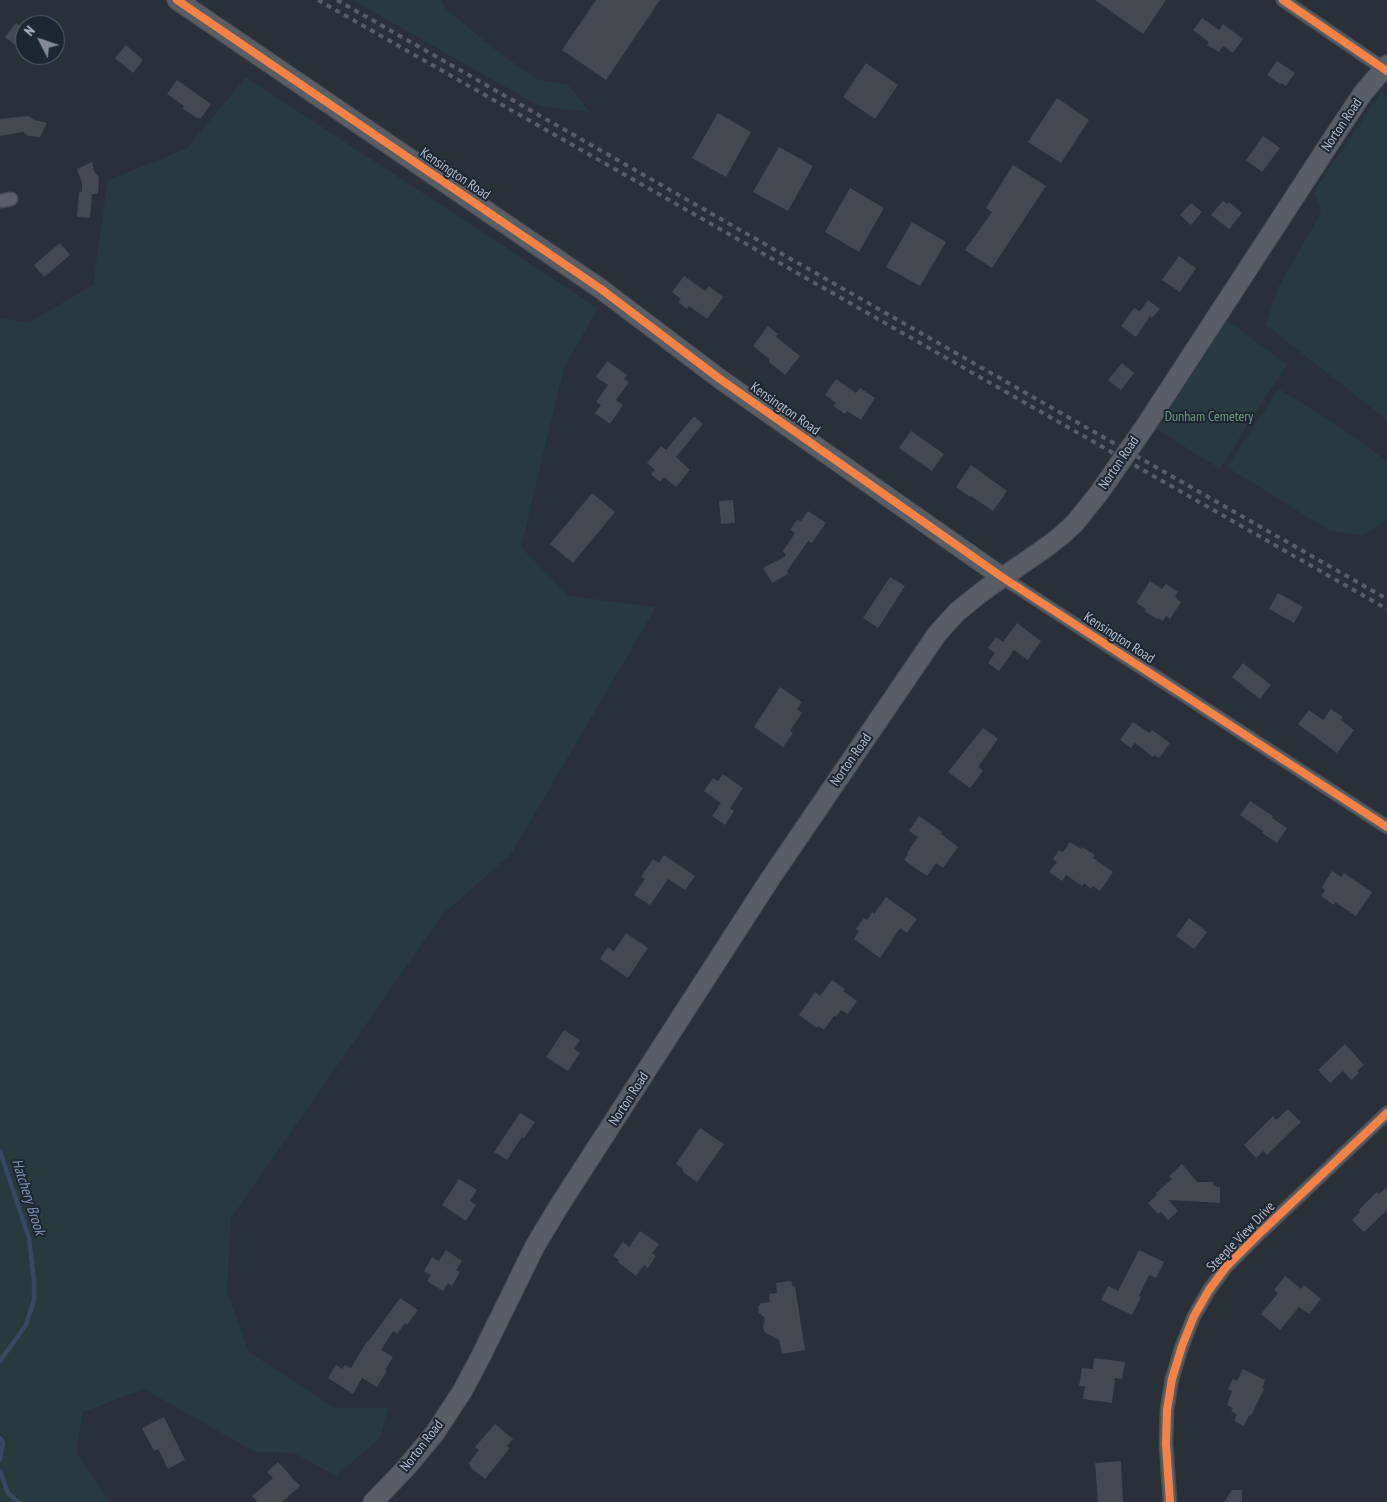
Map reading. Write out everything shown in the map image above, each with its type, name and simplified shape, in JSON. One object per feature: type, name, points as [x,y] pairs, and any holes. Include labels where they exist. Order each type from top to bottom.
[{"type":"main road","name":"Kensington Road","points":[[177,0],[601,289],[720,379],[1002,577]]},
{"type":"main road","name":"Norton Road","points":[[373,1502],[405,1469],[435,1432],[463,1390],[535,1246],[554,1214],[770,880],[937,634],[957,612],[1002,577],[1058,538],[1099,494],[1363,93],[1386,69]]},
{"type":"street","points":[[1283,0],[1386,69]]},
{"type":"street","name":"Kensington Road","points":[[1002,577],[1387,827]]},
{"type":"street","name":"Steeple View Drive","points":[[1170,1502],[1166,1444],[1167,1410],[1172,1379],[1182,1346],[1209,1290],[1226,1267],[1265,1228],[1387,1113]]},
{"type":"green space","points":[[352,0],[441,0],[446,9],[497,51],[537,79],[568,85],[590,112],[539,106]]},
{"type":"green space","points":[[246,77],[598,308],[564,368],[521,547],[569,596],[656,607],[511,854],[442,915],[231,1218],[227,1292],[249,1352],[335,1408],[388,1408],[380,1438],[336,1476],[294,1453],[255,1452],[144,1389],[83,1412],[76,1452],[110,1502],[0,1502],[0,318],[28,323],[93,285],[108,180],[186,149]]},
{"type":"green space","points":[[1382,91],[1387,95],[1387,420],[1266,325],[1279,286],[1321,213],[1314,191]]},
{"type":"green space","name":"Dunham Cemetery","points":[[1227,320],[1287,365],[1220,469],[1157,429]]},
{"type":"green space","points":[[1279,389],[1343,429],[1387,461],[1387,519],[1363,536],[1330,531],[1227,467]]},
{"type":"building","points":[[596,0],[660,0],[606,80],[562,50]]},
{"type":"building","points":[[1095,0],[1166,0],[1143,34]]},
{"type":"building","points":[[1202,18],[1219,30],[1223,24],[1243,39],[1233,53],[1223,46],[1219,52],[1207,45],[1209,42],[1193,30]]},
{"type":"building","points":[[15,24],[15,45],[5,37]]},
{"type":"building","points":[[126,45],[143,60],[133,73],[115,58]]},
{"type":"building","points":[[1277,61],[1295,73],[1286,86],[1267,75]]},
{"type":"building","points":[[866,63],[898,85],[875,119],[843,97]]},
{"type":"building","points":[[177,80],[211,104],[201,118],[197,118],[182,108],[184,106],[167,94]]},
{"type":"building","points":[[1057,98],[1089,120],[1061,163],[1028,142]]},
{"type":"building","points":[[718,113],[751,132],[726,177],[692,158]]},
{"type":"building","points":[[28,116],[47,123],[40,137],[28,136],[23,132],[0,136],[0,119]]},
{"type":"building","points":[[1263,136],[1280,148],[1262,172],[1246,160]]},
{"type":"building","points":[[779,147],[813,166],[788,211],[753,192]]},
{"type":"building","points":[[92,162],[94,171],[99,177],[98,194],[92,194],[90,218],[77,217],[79,193],[82,191],[82,183],[77,169]]},
{"type":"building","points":[[1013,165],[1046,186],[992,268],[965,250],[992,212],[986,208]]},
{"type":"building","points":[[850,188],[884,208],[859,252],[825,232]]},
{"type":"building","points":[[1223,201],[1228,204],[1229,202],[1242,213],[1229,229],[1211,215]]},
{"type":"building","points":[[1191,203],[1202,212],[1191,225],[1180,215]]},
{"type":"building","points":[[912,222],[946,242],[920,286],[886,267]]},
{"type":"building","points":[[60,243],[70,255],[44,277],[34,265]]},
{"type":"building","points":[[1179,256],[1196,268],[1180,292],[1162,280]]},
{"type":"building","points":[[684,276],[705,291],[709,286],[723,297],[707,319],[689,306],[687,309],[678,302],[681,299],[672,292]]},
{"type":"building","points":[[1148,300],[1160,309],[1152,318],[1150,316],[1136,337],[1121,326],[1134,308],[1140,311]]},
{"type":"building","points":[[768,326],[778,334],[776,337],[800,356],[785,375],[753,346]]},
{"type":"building","points":[[607,361],[627,375],[624,379],[629,382],[616,400],[623,405],[610,424],[595,413],[601,405],[596,402],[608,385],[596,377]]},
{"type":"building","points":[[1122,363],[1134,373],[1121,390],[1108,380]]},
{"type":"building","points":[[836,379],[856,393],[860,388],[875,398],[861,420],[847,411],[845,414],[833,406],[836,403],[825,395]]},
{"type":"building","points":[[694,416],[703,424],[676,457],[690,470],[676,487],[664,477],[660,482],[651,474],[655,470],[647,463],[661,446],[666,450]]},
{"type":"building","points":[[911,431],[944,454],[932,471],[899,448]]},
{"type":"building","points":[[971,465],[1007,491],[993,511],[956,487]]},
{"type":"building","points":[[592,493],[615,512],[573,563],[550,544]]},
{"type":"building","points":[[733,500],[735,523],[721,524],[719,501]]},
{"type":"building","points":[[808,511],[826,523],[812,543],[808,541],[787,571],[788,574],[772,583],[763,568],[786,556],[783,551],[795,533],[790,530],[797,520],[801,521]]},
{"type":"building","points":[[890,577],[905,586],[878,628],[863,618]]},
{"type":"building","points":[[1150,581],[1162,589],[1166,584],[1178,592],[1175,597],[1181,602],[1170,619],[1166,616],[1163,621],[1157,619],[1144,611],[1146,609],[1136,603]]},
{"type":"building","points":[[1278,593],[1303,607],[1294,623],[1269,609]]},
{"type":"building","points":[[1017,623],[1041,641],[1028,660],[1014,650],[999,671],[988,663],[995,653],[988,648],[996,637],[1003,642]]},
{"type":"building","points":[[1243,663],[1271,685],[1260,699],[1232,677]]},
{"type":"building","points":[[780,687],[802,702],[797,709],[802,713],[790,731],[793,733],[783,747],[754,727]]},
{"type":"building","points":[[1331,709],[1343,717],[1341,720],[1354,730],[1337,753],[1298,724],[1309,710],[1323,720]]},
{"type":"building","points":[[1133,722],[1149,733],[1152,730],[1170,743],[1159,758],[1154,755],[1153,757],[1135,743],[1131,748],[1120,740]]},
{"type":"building","points":[[983,728],[998,739],[978,767],[983,771],[970,788],[948,772]]},
{"type":"building","points":[[723,774],[743,788],[730,808],[734,811],[725,825],[712,816],[721,803],[704,791],[713,778],[718,781]]},
{"type":"building","points":[[1250,801],[1287,828],[1277,843],[1240,815]]},
{"type":"building","points":[[919,816],[942,832],[941,834],[958,847],[943,868],[936,863],[927,876],[904,860],[918,837],[909,831]]},
{"type":"building","points":[[1070,842],[1095,855],[1093,858],[1113,872],[1100,891],[1093,886],[1091,889],[1084,883],[1082,886],[1066,875],[1062,881],[1049,872],[1057,862],[1053,859],[1059,850],[1063,852]]},
{"type":"building","points":[[664,855],[695,876],[685,890],[668,879],[650,905],[634,895],[645,879],[641,877],[653,859],[659,863]]},
{"type":"building","points":[[1332,871],[1341,877],[1344,873],[1372,892],[1356,916],[1335,902],[1334,905],[1321,896],[1325,890],[1322,887]]},
{"type":"building","points":[[886,897],[917,919],[907,933],[900,928],[880,958],[854,939],[859,931],[856,929],[864,918],[867,920],[872,912],[874,914]]},
{"type":"building","points":[[1189,918],[1207,932],[1194,949],[1176,936]]},
{"type":"building","points":[[626,933],[648,948],[628,978],[600,959],[608,947],[614,951]]},
{"type":"building","points":[[832,980],[857,1001],[848,1014],[841,1010],[836,1017],[834,1016],[824,1030],[818,1026],[817,1028],[799,1015],[815,992],[820,996]]},
{"type":"building","points":[[564,1030],[580,1040],[574,1049],[580,1053],[568,1071],[546,1057]]},
{"type":"building","points":[[1345,1044],[1364,1065],[1351,1080],[1343,1071],[1330,1083],[1318,1070]]},
{"type":"building","points":[[1288,1109],[1301,1122],[1267,1155],[1263,1151],[1256,1158],[1244,1145],[1273,1116],[1276,1120]]},
{"type":"building","points":[[520,1113],[535,1122],[524,1138],[522,1137],[507,1160],[494,1152]]},
{"type":"building","points":[[700,1128],[724,1144],[697,1182],[683,1172],[683,1169],[676,1164]]},
{"type":"building","points":[[1182,1164],[1197,1182],[1213,1182],[1214,1186],[1220,1187],[1220,1203],[1169,1200],[1178,1211],[1168,1220],[1161,1212],[1158,1214],[1148,1203],[1172,1179],[1169,1176]]},
{"type":"building","points":[[459,1179],[477,1190],[470,1201],[476,1205],[466,1221],[442,1205]]},
{"type":"building","points":[[1387,1187],[1387,1210],[1364,1232],[1352,1220],[1377,1192],[1379,1194]]},
{"type":"building","points":[[640,1231],[659,1244],[652,1253],[656,1256],[648,1268],[644,1265],[636,1276],[613,1256],[623,1242],[629,1247]]},
{"type":"building","points":[[446,1250],[462,1261],[456,1270],[460,1272],[452,1286],[448,1283],[443,1291],[427,1281],[431,1275],[424,1271],[432,1257],[439,1261]]},
{"type":"building","points":[[1139,1250],[1164,1262],[1156,1278],[1149,1275],[1132,1315],[1101,1300],[1108,1286],[1118,1291]]},
{"type":"building","points":[[1285,1276],[1301,1289],[1304,1285],[1321,1299],[1309,1314],[1299,1307],[1280,1330],[1261,1314],[1278,1293],[1274,1290]]},
{"type":"building","points":[[791,1281],[793,1287],[795,1286],[805,1350],[782,1354],[779,1340],[764,1331],[765,1318],[759,1313],[758,1307],[761,1303],[770,1302],[769,1294],[777,1293],[776,1283]]},
{"type":"building","points":[[400,1298],[418,1310],[407,1325],[405,1323],[397,1334],[393,1331],[381,1350],[393,1357],[377,1387],[362,1378],[353,1394],[328,1378],[336,1365],[342,1369],[345,1365],[351,1368],[367,1341]]},
{"type":"building","points":[[1094,1358],[1125,1362],[1122,1379],[1115,1378],[1112,1403],[1083,1399],[1085,1386],[1079,1386],[1082,1368],[1093,1369]]},
{"type":"building","points":[[1243,1369],[1265,1380],[1262,1388],[1264,1389],[1244,1426],[1234,1421],[1237,1414],[1231,1411],[1233,1408],[1227,1405],[1232,1391],[1228,1389],[1233,1379],[1237,1381]]},
{"type":"building","points":[[164,1417],[185,1460],[168,1469],[158,1449],[154,1451],[142,1428]]},
{"type":"building","points":[[495,1424],[513,1439],[507,1446],[510,1448],[485,1479],[471,1468],[469,1463],[479,1450],[475,1447]]},
{"type":"building","points":[[1121,1461],[1123,1502],[1098,1502],[1095,1463]]},
{"type":"building","points":[[278,1462],[300,1486],[282,1502],[258,1502],[252,1496],[273,1478],[267,1472]]},
{"type":"building","points":[[1232,1490],[1242,1490],[1242,1502],[1224,1502]]},
{"type":"waterway","name":"Hatchery Brook","points":[[0,1151],[29,1238],[34,1281],[34,1300],[26,1325],[0,1361]]},
{"type":"waterway","name":"Hatchery Brook","points":[[0,1438],[3,1443],[0,1459]]},
{"type":"waterway","name":"Hatchery Brook","points":[[0,1471],[8,1493],[18,1502]]},
{"type":"railway","points":[[318,0],[1387,609]]},
{"type":"railway","points":[[337,0],[1387,599]]},
{"type":"cycle path","points":[[177,0],[601,289],[720,379],[1002,577],[1387,827]]},
{"type":"cycle path","points":[[1283,0],[1387,71]]},
{"type":"cycle path","points":[[1170,1502],[1166,1444],[1167,1410],[1172,1379],[1194,1316],[1209,1290],[1226,1267],[1387,1113]]}]
